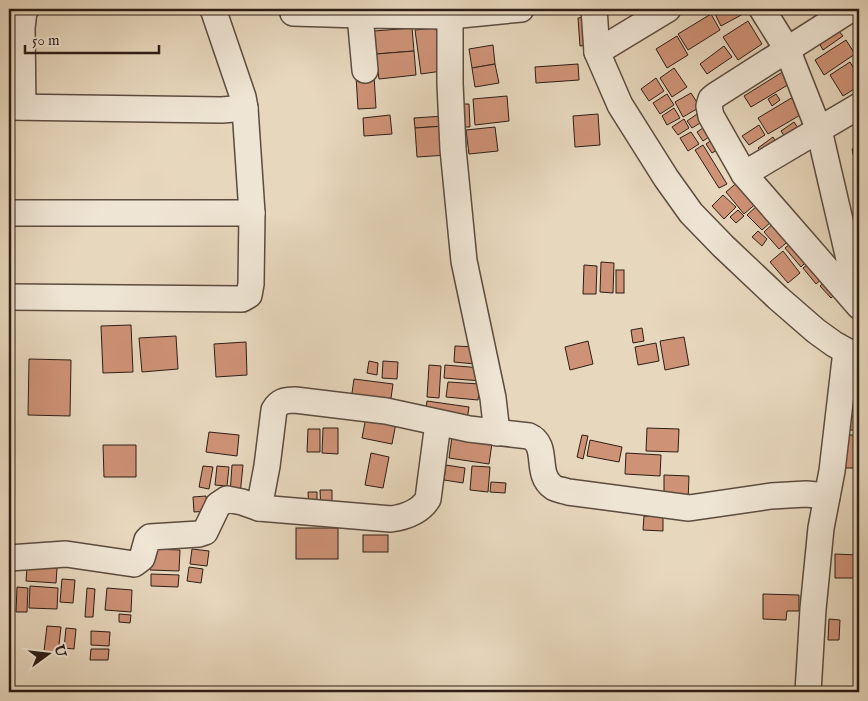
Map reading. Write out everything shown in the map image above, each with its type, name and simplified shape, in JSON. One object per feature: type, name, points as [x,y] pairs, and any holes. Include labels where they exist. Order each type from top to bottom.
[{"type":"street","points":[[26,9],[24,11],[22,28],[16,107],[222,110],[245,108]]},
{"type":"street","points":[[9,298],[242,299],[249,295],[251,291],[252,212],[245,108],[213,9]]},
{"type":"street","points":[[294,12],[450,16],[521,9]]},
{"type":"street","points":[[594,9],[597,52],[620,105],[666,178],[691,213],[722,246],[778,298],[816,331],[834,344],[853,354],[822,528],[814,600],[808,692]]},
{"type":"street","points":[[597,52],[668,9]]},
{"type":"street","points":[[762,9],[787,49],[819,130],[859,305]]},
{"type":"street","points":[[851,9],[711,99],[710,106],[711,116],[744,174],[859,305]]},
{"type":"street","points":[[360,15],[365,70]]},
{"type":"street","points":[[450,16],[450,84],[453,149],[464,261],[493,398],[497,433]]},
{"type":"street","points":[[744,174],[859,106]]},
{"type":"street","points":[[9,213],[252,212]]},
{"type":"street","points":[[259,508],[267,466],[274,410],[277,404],[284,400],[386,411],[438,423],[497,433],[520,434],[535,438],[540,444],[544,475],[551,486],[568,492],[690,508],[771,496],[806,494],[827,496]]},
{"type":"street","points":[[9,558],[66,554],[134,564],[142,558],[147,540],[150,537],[205,532],[218,505],[227,499],[259,508],[391,519],[403,517],[421,508],[428,499],[438,423]]},
{"type":"building","points":[[721,9],[740,9],[743,14],[721,26],[714,12]]},
{"type":"building","points":[[711,14],[720,30],[688,50],[678,34]]},
{"type":"building","points":[[585,17],[588,45],[580,46],[578,18]]},
{"type":"building","points":[[748,21],[762,44],[738,60],[723,37]]},
{"type":"building","points":[[412,28],[414,51],[376,54],[374,31]]},
{"type":"building","points":[[436,28],[442,71],[421,74],[415,30]]},
{"type":"building","points":[[838,30],[843,36],[823,50],[819,43]]},
{"type":"building","points":[[677,36],[688,55],[667,68],[656,49]]},
{"type":"building","points":[[846,40],[855,54],[824,75],[815,60]]},
{"type":"building","points":[[493,45],[495,64],[472,68],[469,49]]},
{"type":"building","points":[[724,46],[732,57],[707,74],[700,64]]},
{"type":"building","points":[[414,51],[416,75],[379,79],[376,54]]},
{"type":"building","points":[[850,62],[859,77],[859,86],[843,96],[830,75]]},
{"type":"building","points":[[495,64],[499,83],[475,87],[472,68]]},
{"type":"building","points":[[578,64],[579,80],[536,83],[535,67]]},
{"type":"building","points":[[674,68],[687,87],[672,97],[660,78]]},
{"type":"building","points":[[784,71],[791,83],[751,107],[744,96]]},
{"type":"building","points":[[374,75],[376,108],[358,109],[356,76]]},
{"type":"building","points":[[656,78],[664,91],[649,101],[641,89]]},
{"type":"building","points":[[691,93],[700,107],[683,117],[675,102]]},
{"type":"building","points":[[667,94],[674,105],[660,114],[653,103]]},
{"type":"building","points":[[776,94],[780,100],[772,106],[768,99]]},
{"type":"building","points":[[798,94],[807,111],[768,134],[758,118]]},
{"type":"building","points":[[507,96],[509,121],[475,125],[473,99]]},
{"type":"building","points":[[459,104],[469,104],[470,127],[459,127]]},
{"type":"building","points":[[674,108],[680,118],[667,125],[662,116]]},
{"type":"building","points":[[700,112],[705,120],[692,128],[687,121]]},
{"type":"building","points":[[598,114],[600,145],[575,147],[573,116]]},
{"type":"building","points":[[390,115],[392,134],[364,136],[363,118]]},
{"type":"building","points":[[444,116],[445,126],[415,128],[414,118]]},
{"type":"building","points":[[684,119],[689,128],[678,135],[672,127]]},
{"type":"building","points":[[794,122],[800,131],[787,140],[781,131]]},
{"type":"building","points":[[709,124],[715,133],[703,141],[697,132]]},
{"type":"building","points":[[759,125],[765,135],[749,145],[742,136]]},
{"type":"building","points":[[445,126],[447,155],[417,157],[415,128]]},
{"type":"building","points":[[495,127],[498,151],[469,154],[466,130]]},
{"type":"building","points":[[691,132],[699,144],[688,151],[680,138]]},
{"type":"building","points":[[773,137],[777,144],[763,154],[758,148]]},
{"type":"building","points":[[713,139],[719,149],[712,153],[706,144]]},
{"type":"building","points":[[703,145],[727,184],[719,188],[695,150]]},
{"type":"building","points":[[859,147],[859,178],[858,178],[852,149]]},
{"type":"building","points":[[740,180],[759,201],[744,214],[726,192]]},
{"type":"building","points":[[723,195],[736,207],[724,219],[712,206]]},
{"type":"building","points":[[758,205],[772,221],[762,230],[747,215]]},
{"type":"building","points":[[738,210],[744,216],[736,223],[730,217]]},
{"type":"building","points":[[777,220],[792,238],[779,249],[764,232]]},
{"type":"building","points":[[758,231],[767,239],[762,246],[752,237]]},
{"type":"building","points":[[795,240],[810,258],[801,267],[785,248]]},
{"type":"building","points":[[783,251],[800,273],[788,283],[770,262]]},
{"type":"building","points":[[813,260],[825,276],[816,284],[803,268]]},
{"type":"building","points":[[601,262],[614,263],[613,293],[600,292]]},
{"type":"building","points":[[584,265],[597,266],[596,294],[583,294]]},
{"type":"building","points":[[616,270],[624,270],[624,293],[616,293]]},
{"type":"building","points":[[830,277],[841,289],[831,298],[820,286]]},
{"type":"building","points":[[131,325],[133,372],[103,373],[101,326]]},
{"type":"building","points":[[642,328],[644,341],[633,343],[631,330]]},
{"type":"building","points":[[176,336],[178,369],[142,372],[139,338]]},
{"type":"building","points":[[684,337],[689,365],[665,370],[660,341]]},
{"type":"building","points":[[588,341],[593,364],[570,370],[565,347]]},
{"type":"building","points":[[246,342],[247,375],[216,377],[214,344]]},
{"type":"building","points":[[656,343],[659,361],[638,365],[635,347]]},
{"type":"building","points":[[455,346],[476,347],[475,364],[454,362]]},
{"type":"building","points":[[29,359],[71,360],[70,416],[28,415]]},
{"type":"building","points":[[369,361],[378,363],[377,375],[367,373]]},
{"type":"building","points":[[383,361],[398,362],[397,379],[382,378]]},
{"type":"building","points":[[429,365],[441,366],[439,398],[427,397]]},
{"type":"building","points":[[445,365],[482,368],[481,381],[444,378]]},
{"type":"building","points":[[354,379],[393,384],[390,405],[351,400]]},
{"type":"building","points":[[448,382],[480,384],[478,400],[446,397]]},
{"type":"building","points":[[427,401],[469,407],[467,420],[425,414]]},
{"type":"building","points":[[850,416],[859,416],[859,430],[850,430]]},
{"type":"building","points":[[366,417],[396,423],[392,444],[362,438]]},
{"type":"building","points":[[323,428],[338,428],[338,454],[322,453]]},
{"type":"building","points":[[647,428],[679,429],[678,452],[646,451]]},
{"type":"building","points":[[308,429],[320,429],[320,452],[307,452]]},
{"type":"building","points":[[453,430],[493,436],[489,464],[449,458]]},
{"type":"building","points":[[209,432],[239,435],[237,456],[206,452]]},
{"type":"building","points":[[582,435],[588,436],[583,459],[577,457]]},
{"type":"building","points":[[843,435],[859,435],[859,468],[844,468]]},
{"type":"building","points":[[590,440],[622,447],[619,462],[587,456]]},
{"type":"building","points":[[103,445],[136,445],[136,477],[104,477]]},
{"type":"building","points":[[371,453],[389,457],[383,488],[365,485]]},
{"type":"building","points":[[626,453],[661,455],[660,476],[625,474]]},
{"type":"building","points":[[232,465],[243,465],[240,495],[230,494]]},
{"type":"building","points":[[446,465],[465,468],[463,483],[444,480]]},
{"type":"building","points":[[203,466],[213,467],[209,489],[199,487]]},
{"type":"building","points":[[217,466],[229,467],[227,486],[215,485]]},
{"type":"building","points":[[472,466],[490,467],[488,492],[470,490]]},
{"type":"building","points":[[664,475],[689,476],[688,502],[664,502]]},
{"type":"building","points":[[491,482],[506,483],[505,493],[490,492]]},
{"type":"building","points":[[320,490],[332,490],[332,511],[321,511]]},
{"type":"building","points":[[308,492],[317,492],[317,510],[309,510]]},
{"type":"building","points":[[855,495],[859,495],[859,508],[855,508]]},
{"type":"building","points":[[206,496],[207,511],[194,512],[193,497]]},
{"type":"building","points":[[644,516],[663,517],[663,531],[643,530]]},
{"type":"building","points":[[296,528],[338,528],[338,559],[296,559]]},
{"type":"building","points":[[363,535],[388,535],[388,552],[363,552]]},
{"type":"building","points":[[151,549],[180,550],[179,571],[150,570]]},
{"type":"building","points":[[192,549],[209,551],[207,566],[190,564]]},
{"type":"building","points":[[835,554],[859,555],[859,578],[835,578]]},
{"type":"building","points":[[27,567],[57,568],[56,583],[26,581]]},
{"type":"building","points":[[189,567],[203,569],[201,583],[187,581]]},
{"type":"building","points":[[151,574],[179,575],[178,587],[151,586]]},
{"type":"building","points":[[62,579],[75,580],[73,603],[60,602]]},
{"type":"building","points":[[30,586],[58,588],[57,609],[29,608]]},
{"type":"building","points":[[17,587],[28,588],[27,612],[16,612]]},
{"type":"building","points":[[87,588],[95,589],[93,617],[85,617]]},
{"type":"building","points":[[107,588],[132,590],[131,612],[105,610]]},
{"type":"building","points":[[763,594],[799,595],[799,611],[787,611],[786,620],[763,619]]},
{"type":"building","points":[[119,614],[131,615],[130,623],[119,622]]},
{"type":"building","points":[[829,619],[840,620],[839,640],[828,640]]},
{"type":"building","points":[[47,626],[61,627],[58,653],[44,651]]},
{"type":"building","points":[[66,628],[76,629],[74,649],[64,648]]},
{"type":"building","points":[[91,631],[110,632],[109,646],[91,645]]},
{"type":"building","points":[[91,649],[109,649],[108,660],[90,660]]}]
